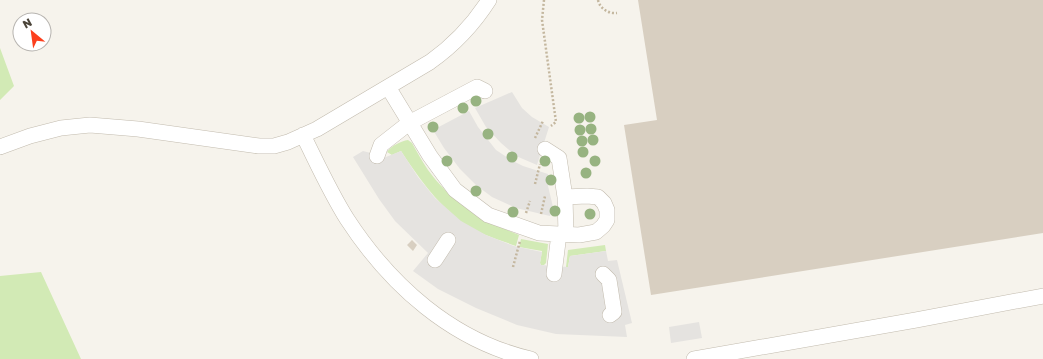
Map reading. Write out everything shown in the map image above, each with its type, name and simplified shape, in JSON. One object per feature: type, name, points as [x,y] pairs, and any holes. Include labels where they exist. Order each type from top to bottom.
[{"type":"street","points":[[0,147],[45,132],[83,125],[138,129],[259,146],[274,146],[288,142],[317,129],[445,52],[471,25],[489,0]]},
{"type":"street","points":[[388,87],[430,156],[455,190],[488,215],[539,233],[579,235],[596,232],[607,220],[607,210],[604,203],[598,197],[565,197]]},
{"type":"street","points":[[377,156],[380,145],[409,123],[477,87],[485,91]]},
{"type":"street","points":[[303,135],[331,192],[347,219],[382,266],[402,287],[443,321],[466,335],[492,347],[531,359]]},
{"type":"street","points":[[539,145],[559,158],[565,197],[562,234],[554,274]]},
{"type":"street","points":[[435,260],[448,240]]},
{"type":"street","points":[[603,274],[609,280],[614,312],[610,315]]},
{"type":"street","points":[[694,359],[1043,296]]},
{"type":"path","points":[[544,0],[542,20],[556,122],[551,126]]},
{"type":"path","points":[[598,0],[599,4],[604,9],[612,13],[617,13]]},
{"type":"path","points":[[539,145],[543,121]]},
{"type":"path","points":[[535,184],[538,172]]},
{"type":"path","points":[[541,214],[545,196]]},
{"type":"path","points":[[526,213],[530,201]]},
{"type":"path","points":[[513,267],[517,249]]},
{"type":"green space","points":[[0,48],[14,86],[0,100]]},
{"type":"green space","points":[[408,140],[412,143],[426,167],[437,181],[457,201],[480,216],[519,235],[516,246],[480,232],[460,221],[428,188],[401,151],[392,155],[387,152],[396,144]]},
{"type":"green space","points":[[521,239],[548,244],[546,263],[544,265],[541,265],[540,263],[542,251],[519,247]]},
{"type":"green space","points":[[605,245],[606,251],[570,256],[568,267],[566,267],[568,250]]},
{"type":"green space","points":[[41,272],[81,359],[0,359],[0,276]]},
{"type":"shaded area","points":[[512,92],[522,108],[532,117],[549,127],[537,165],[516,156],[501,143],[486,127],[475,108]]},
{"type":"shaded area","points":[[469,111],[478,127],[496,150],[523,166],[548,174],[548,186],[553,207],[550,216],[516,208],[492,197],[476,185],[460,169],[444,148],[433,130]]},
{"type":"shaded area","points":[[363,151],[386,157],[401,151],[418,177],[435,198],[461,221],[486,235],[514,246],[542,252],[541,265],[568,267],[570,256],[606,251],[608,261],[617,260],[632,323],[625,325],[627,337],[556,334],[517,325],[476,308],[438,289],[413,271],[428,253],[395,221],[379,199],[353,157]]},
{"type":"shaded area","points":[[699,322],[702,338],[671,343],[669,327]]},
{"type":"building","points":[[638,0],[1043,0],[1043,233],[651,295],[624,125],[657,120]]},
{"type":"building","points":[[412,240],[417,245],[413,251],[407,245]]}]
